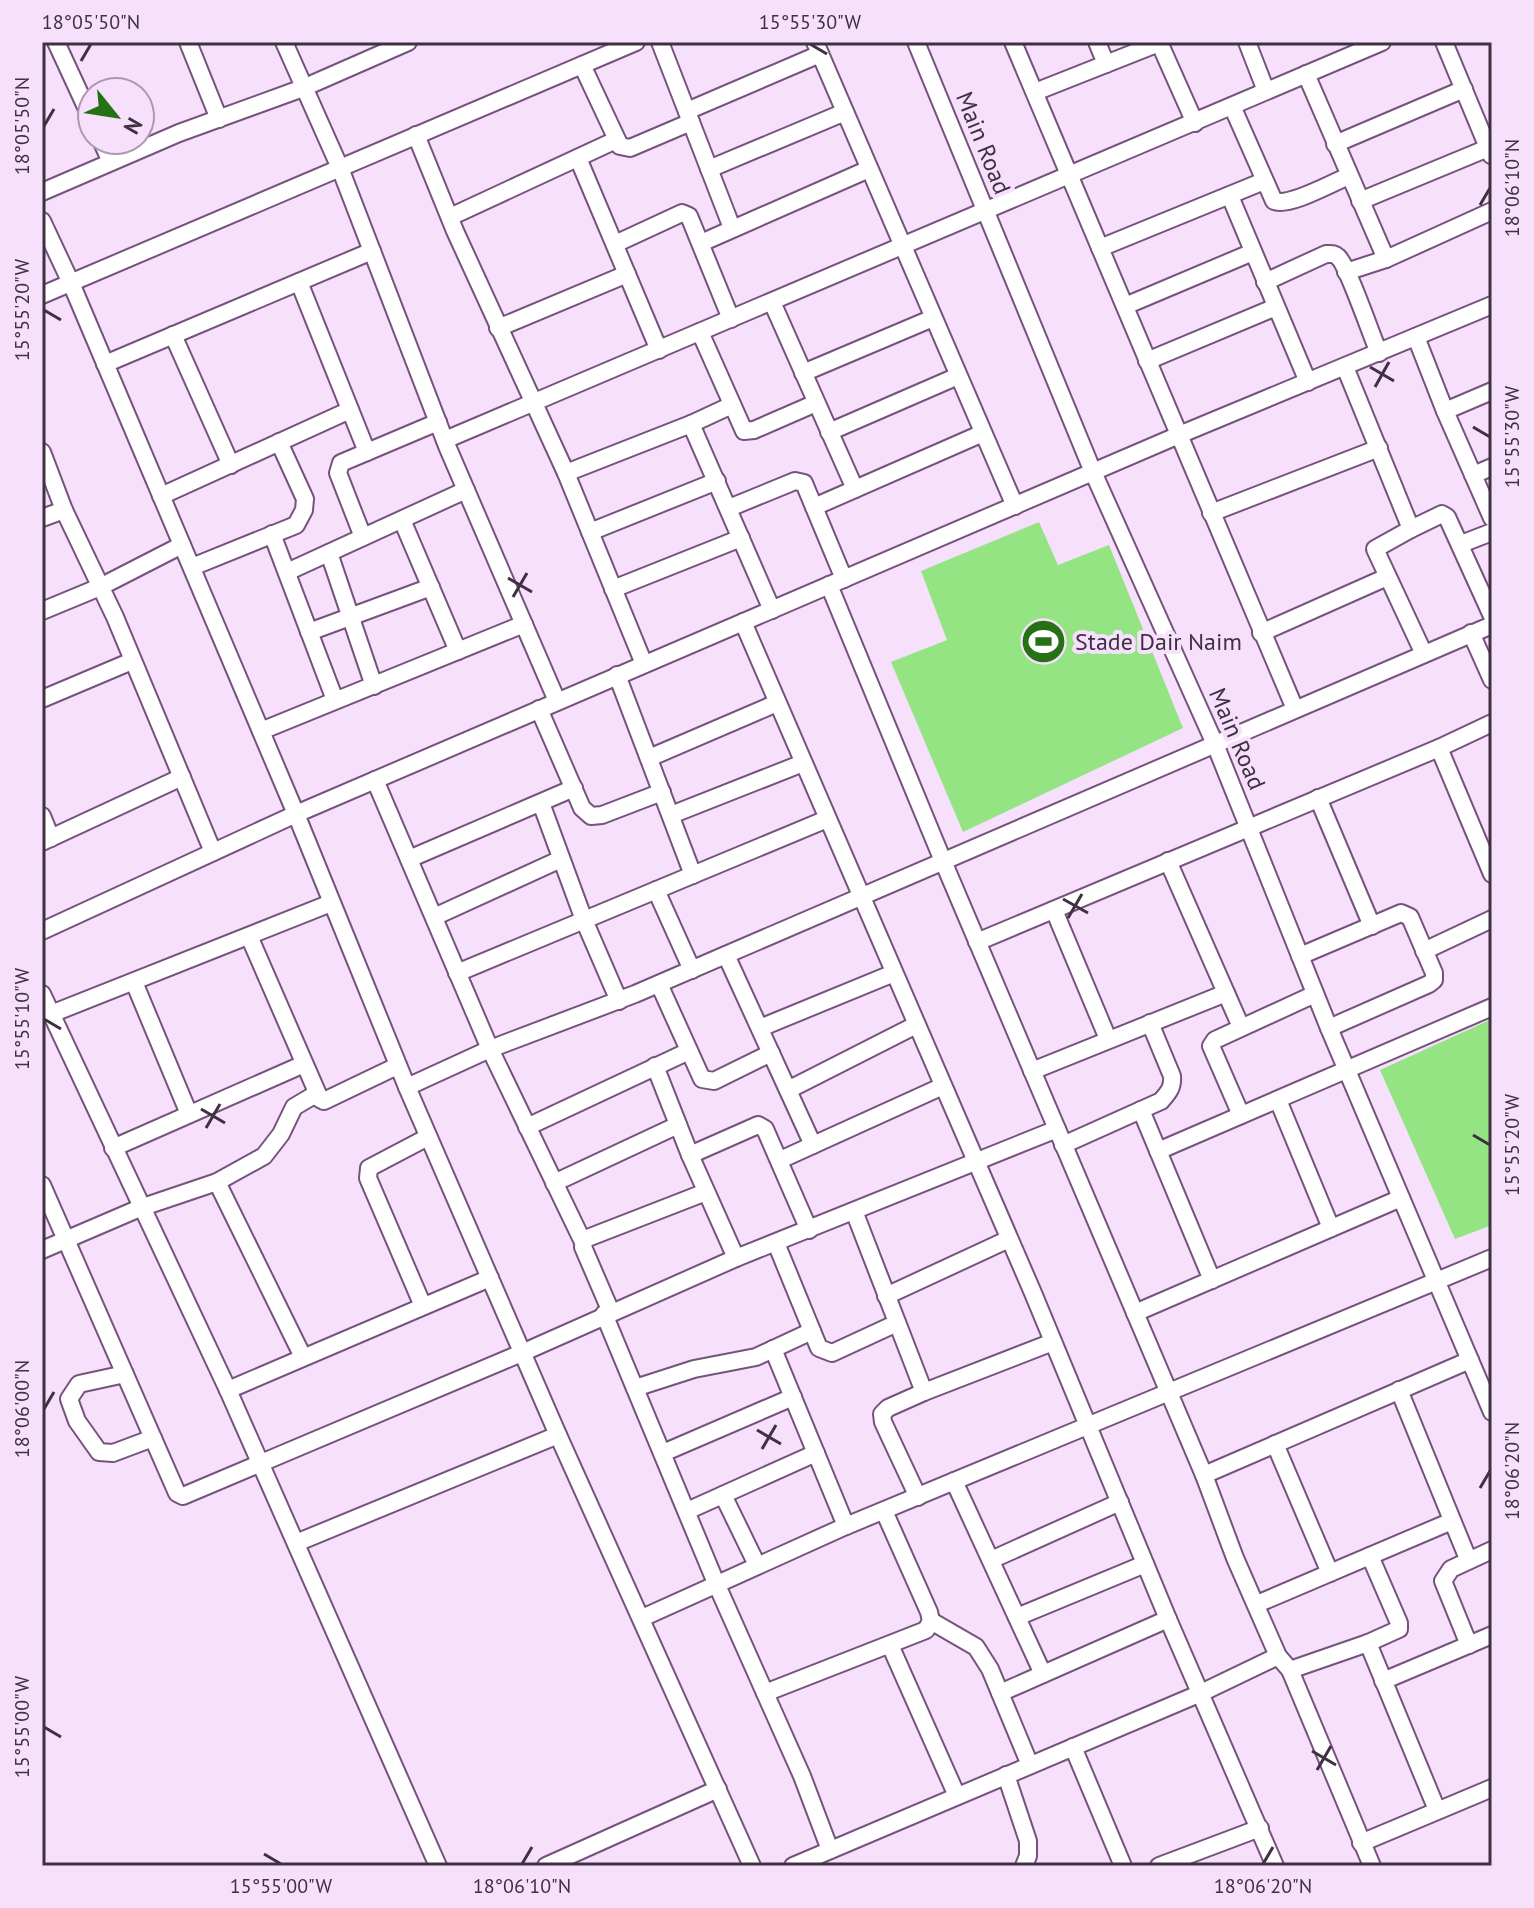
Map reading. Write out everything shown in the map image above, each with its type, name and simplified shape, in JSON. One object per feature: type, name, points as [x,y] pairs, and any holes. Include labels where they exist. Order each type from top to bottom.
[{"type":"street","points":[[56,42],[76,85]]},
{"type":"street","points":[[188,42],[219,119]]},
{"type":"street","points":[[284,42],[340,168],[445,440],[557,701]]},
{"type":"street","points":[[42,192],[303,88],[378,48],[408,42]]},
{"type":"street","points":[[42,295],[582,65],[604,48],[636,42]]},
{"type":"street","points":[[660,42],[732,228]]},
{"type":"street","name":"Main Road","points":[[916,42],[1093,472],[1215,744],[1329,1028],[1492,1412]]},
{"type":"street","points":[[1013,42],[1295,709]]},
{"type":"street","points":[[1097,42],[1106,64]]},
{"type":"street","points":[[1035,92],[1159,42],[1195,123]]},
{"type":"street","points":[[1247,42],[1266,91]]},
{"type":"street","points":[[445,440],[1382,42]]},
{"type":"street","points":[[1360,201],[1490,152],[1444,42]]},
{"type":"street","points":[[582,65],[616,140],[620,146],[630,148],[818,48],[1015,506]]},
{"type":"street","points":[[1306,74],[1386,259]]},
{"type":"street","points":[[1335,144],[1464,89]]},
{"type":"street","points":[[1232,106],[1271,198],[1278,203],[1349,176]]},
{"type":"street","points":[[709,169],[845,112]]},
{"type":"street","points":[[416,135],[498,328],[566,473],[644,664]]},
{"type":"street","points":[[450,217],[616,140]]},
{"type":"street","points":[[108,156],[111,162]]},
{"type":"street","points":[[578,158],[659,350]]},
{"type":"street","points":[[701,243],[869,169]]},
{"type":"street","points":[[1100,248],[1264,181]]},
{"type":"street","points":[[1230,196],[1308,382]]},
{"type":"street","points":[[1346,272],[1386,259],[1492,211]]},
{"type":"street","points":[[615,244],[682,213],[689,216],[731,319]]},
{"type":"street","points":[[42,221],[296,814],[397,1066],[558,1435],[752,1866]]},
{"type":"street","points":[[105,364],[372,251]]},
{"type":"street","points":[[1125,306],[1253,252]]},
{"type":"street","points":[[1265,282],[1326,254],[1334,254],[1340,258],[1379,353]]},
{"type":"street","points":[[498,328],[627,274]]},
{"type":"street","points":[[299,282],[367,452]]},
{"type":"street","points":[[772,302],[855,489]]},
{"type":"street","points":[[42,910],[47,929],[296,814],[617,675],[1492,305]]},
{"type":"street","points":[[1147,361],[1276,307]]},
{"type":"street","points":[[803,373],[933,318]]},
{"type":"street","points":[[700,332],[744,431],[754,430],[816,403]]},
{"type":"street","points":[[173,335],[231,465]]},
{"type":"street","points":[[1416,337],[1492,518]]},
{"type":"street","points":[[1345,367],[1411,529]]},
{"type":"street","points":[[829,432],[958,376]]},
{"type":"street","points":[[1445,411],[1492,391]]},
{"type":"street","points":[[566,473],[732,405]]},
{"type":"street","points":[[161,496],[350,410]]},
{"type":"street","points":[[363,537],[338,473],[341,463],[438,422]]},
{"type":"street","points":[[691,424],[772,610]]},
{"type":"street","points":[[814,507],[983,433]]},
{"type":"street","points":[[192,567],[296,525],[304,510],[305,499],[279,442]]},
{"type":"street","points":[[1211,513],[1379,448]]},
{"type":"street","points":[[42,452],[64,510],[115,617],[213,852]]},
{"type":"street","points":[[1473,475],[1492,467]]},
{"type":"street","points":[[590,532],[717,481]]},
{"type":"street","points":[[729,508],[800,481],[804,483],[837,582],[943,861],[1204,1475],[1235,1558],[1278,1656],[1290,1670],[1372,1866]]},
{"type":"street","points":[[287,572],[466,490]]},
{"type":"street","points":[[42,518],[64,510]]},
{"type":"street","points":[[1424,654],[1376,553],[1376,546],[1442,514],[1451,521],[1492,616]]},
{"type":"street","points":[[402,520],[458,651]]},
{"type":"street","points":[[1461,544],[1492,532]]},
{"type":"street","points":[[272,534],[335,700]]},
{"type":"street","points":[[613,589],[741,538]]},
{"type":"street","points":[[42,611],[100,587],[182,545]]},
{"type":"street","points":[[329,553],[374,686]]},
{"type":"street","points":[[1261,633],[1387,577]]},
{"type":"street","points":[[309,632],[431,587]]},
{"type":"street","points":[[743,622],[1275,1866]]},
{"type":"street","points":[[261,731],[524,624]]},
{"type":"street","points":[[407,1087],[490,1049],[692,970],[1492,625]]},
{"type":"street","points":[[1471,633],[1492,680]]},
{"type":"street","points":[[42,699],[132,661]]},
{"type":"street","points":[[617,675],[693,875]]},
{"type":"street","points":[[649,758],[777,703]]},
{"type":"street","points":[[539,709],[582,808],[591,816],[602,815],[662,792]]},
{"type":"street","points":[[977,942],[1492,723]]},
{"type":"street","points":[[1439,748],[1492,874]]},
{"type":"street","points":[[671,815],[803,763]]},
{"type":"street","points":[[42,816],[46,840],[182,777]]},
{"type":"street","points":[[375,780],[490,1049],[583,1242],[635,1388],[716,1583],[802,1776],[830,1850]]},
{"type":"street","points":[[409,859],[574,788]]},
{"type":"street","points":[[1318,798],[1372,926]]},
{"type":"street","points":[[541,803],[584,920],[619,1001]]},
{"type":"street","points":[[457,973],[827,819]]},
{"type":"street","points":[[434,917],[561,859]]},
{"type":"street","points":[[1168,861],[1241,1027]]},
{"type":"street","points":[[656,890],[692,970]]},
{"type":"street","points":[[51,1014],[331,903]]},
{"type":"street","points":[[1054,910],[1108,1039]]},
{"type":"street","points":[[1300,956],[1401,913],[1410,917],[1434,973],[1434,980],[1429,984],[1329,1028]]},
{"type":"street","points":[[1424,951],[1492,919]]},
{"type":"street","points":[[249,936],[316,1094],[324,1101],[397,1066]]},
{"type":"street","points":[[726,955],[813,1145]]},
{"type":"street","points":[[760,1028],[894,973]]},
{"type":"street","points":[[134,982],[189,1114]]},
{"type":"street","points":[[659,984],[702,1079],[714,1081],[771,1053]]},
{"type":"street","points":[[1032,1071],[1226,993]]},
{"type":"street","points":[[42,994],[228,1390],[438,1866]]},
{"type":"street","points":[[1241,1115],[1211,1046],[1215,1040],[1241,1027],[1315,994]]},
{"type":"street","points":[[1158,1151],[1492,1007]]},
{"type":"street","points":[[42,1185],[177,1493],[183,1496],[524,1352],[736,1258],[975,1162],[1060,1137],[1161,1101],[1172,1084],[1172,1076],[1150,1023]]},
{"type":"street","points":[[788,1090],[916,1025]]},
{"type":"street","points":[[527,1127],[689,1051]]},
{"type":"street","points":[[113,1148],[304,1064]]},
{"type":"street","points":[[655,1066],[736,1258]]},
{"type":"street","points":[[780,1160],[943,1086]]},
{"type":"street","points":[[42,1250],[140,1208],[217,1182],[264,1156],[281,1134],[294,1107],[316,1094]]},
{"type":"street","points":[[1278,1100],[1331,1228]]},
{"type":"street","points":[[1141,1110],[1212,1280]]},
{"type":"street","points":[[554,1183],[678,1125]]},
{"type":"street","points":[[690,1155],[758,1125],[765,1129],[809,1230]]},
{"type":"street","points":[[423,1306],[368,1178],[369,1168],[428,1137]]},
{"type":"street","points":[[217,1182],[303,1357]]},
{"type":"street","points":[[583,1242],[587,1237],[706,1192]]},
{"type":"street","points":[[1135,1313],[1401,1198]]},
{"type":"street","points":[[854,1211],[924,1392]]},
{"type":"street","points":[[886,1296],[1009,1239]]},
{"type":"street","points":[[776,1243],[819,1348],[832,1353],[897,1323]]},
{"type":"street","points":[[642,1618],[846,1526],[1492,1258]]},
{"type":"street","points":[[228,1390],[490,1278]]},
{"type":"street","points":[[635,1388],[694,1369],[756,1357],[812,1331]]},
{"type":"street","points":[[918,1497],[882,1414],[888,1408],[924,1392],[1053,1342]]},
{"type":"street","points":[[773,1349],[846,1526]]},
{"type":"street","points":[[1204,1475],[1470,1360]]},
{"type":"street","points":[[125,1374],[79,1384],[69,1399],[77,1421],[99,1452],[113,1453],[153,1438]]},
{"type":"street","points":[[1399,1390],[1468,1559]]},
{"type":"street","points":[[663,1453],[793,1397]]},
{"type":"street","points":[[296,1543],[558,1435]]},
{"type":"street","points":[[1275,1444],[1330,1573]]},
{"type":"street","points":[[687,1511],[816,1453]]},
{"type":"street","points":[[954,1481],[1043,1674]]},
{"type":"street","points":[[723,1495],[757,1565]]},
{"type":"street","points":[[991,1560],[1120,1502]]},
{"type":"street","points":[[884,1511],[931,1621],[976,1647],[990,1669],[1030,1765]]},
{"type":"street","points":[[1257,1604],[1452,1521]]},
{"type":"street","points":[[1469,1645],[1443,1581],[1451,1569],[1492,1550]]},
{"type":"street","points":[[1290,1670],[1399,1629],[1370,1556]]},
{"type":"street","points":[[1017,1617],[1145,1564]]},
{"type":"street","points":[[1000,1693],[1168,1619]]},
{"type":"street","points":[[765,1693],[926,1630],[931,1621]]},
{"type":"street","points":[[1383,1681],[1492,1635]]},
{"type":"street","points":[[1368,1643],[1437,1810]]},
{"type":"street","points":[[890,1645],[957,1796]]},
{"type":"street","points":[[793,1866],[1201,1693],[1278,1656]]},
{"type":"street","points":[[1073,1747],[1123,1866]]},
{"type":"street","points":[[1006,1775],[1028,1841],[1028,1856],[1020,1865]]},
{"type":"street","points":[[1361,1843],[1492,1788]]},
{"type":"street","points":[[546,1866],[718,1789]]},
{"type":"street","points":[[1159,1866],[1260,1828]]},
{"type":"green space","points":[[1039,522],[1058,565],[1109,545],[1183,728],[963,832],[891,662],[947,640],[921,571]]},
{"type":"green space","points":[[1492,1019],[1492,1225],[1455,1239],[1380,1070]]},
{"type":"place","name":"Stade Dair Naim","points":[[1044,642]]}]
